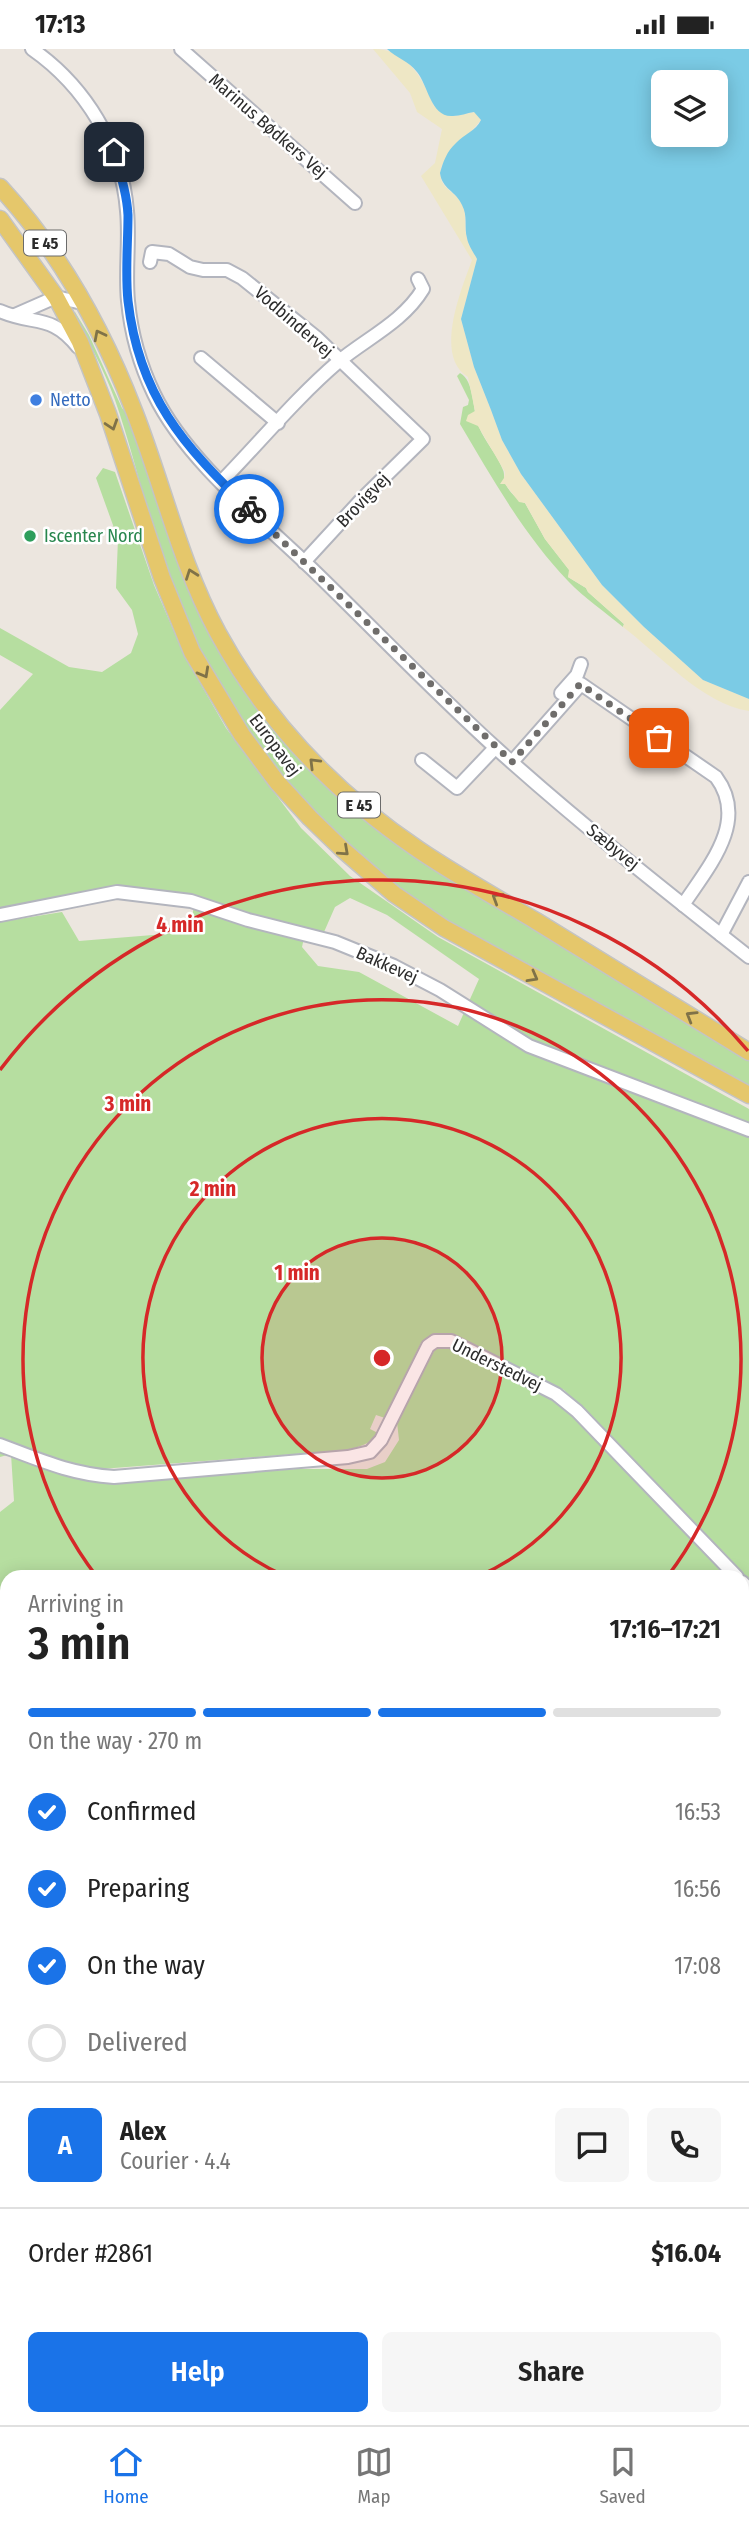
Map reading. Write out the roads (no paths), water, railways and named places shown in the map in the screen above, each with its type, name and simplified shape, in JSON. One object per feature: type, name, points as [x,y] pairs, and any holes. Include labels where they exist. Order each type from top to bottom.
[{"type":"main road","name":"Europavej","points":[[0,187],[44,241],[68,298],[162,578],[192,652],[242,735],[277,782],[310,818],[394,894],[444,928],[749,1095]]},
{"type":"main road","name":"Europavej","points":[[0,219],[68,298],[135,411],[197,592],[243,674],[304,754],[345,794],[419,850],[749,1052]]},
{"type":"street","name":"Sæbyvej","points":[[32,49],[50,54],[100,123],[114,152],[128,212],[128,299],[141,361],[154,393],[178,434],[221,482],[509,760],[683,905],[747,952]]},
{"type":"street","name":"Marinus Bødkers Vej","points":[[181,49],[355,203]]},
{"type":"street","name":"Vodbindervej","points":[[149,262],[152,252],[169,254],[190,267],[226,270],[242,278],[317,338],[423,439]]},
{"type":"street","points":[[221,482],[339,361],[387,327],[416,300],[423,289],[418,279]]},
{"type":"street","points":[[5,316],[68,298]]},
{"type":"street","points":[[28,319],[48,314],[68,298]]},
{"type":"street","points":[[5,316],[43,321],[60,328],[88,362]]},
{"type":"street","points":[[201,358],[278,423]]},
{"type":"street","name":"Brovigvej","points":[[304,562],[423,439]]},
{"type":"street","points":[[509,760],[577,675],[581,664]]},
{"type":"street","points":[[509,760],[580,684],[716,777],[726,788],[731,800],[734,813],[732,827],[724,844],[683,905]]},
{"type":"street","points":[[422,759],[457,788],[495,747]]},
{"type":"street","points":[[721,935],[749,882]]},
{"type":"street","name":"Bakkevej","points":[[0,915],[117,892],[191,901],[248,920],[335,942],[394,966],[440,990],[529,1046],[749,1130]]},
{"type":"street","name":"Understedvej","points":[[0,1444],[60,1468],[85,1475],[114,1477],[348,1457],[370,1451],[381,1440],[428,1346],[435,1341],[451,1341],[538,1384],[577,1411],[730,1570]]},
{"type":"water","points":[[387,49],[749,49],[749,699],[703,680],[602,585],[521,474],[502,440],[474,367],[461,319],[477,259],[466,234],[464,209],[443,183],[440,173],[450,150],[481,120],[474,112],[453,116],[440,112],[421,78],[410,65]]},
{"type":"place","name":"Netto","points":[[36,400]]},
{"type":"place","name":"Iscenter Nord","points":[[30,536]]}]
